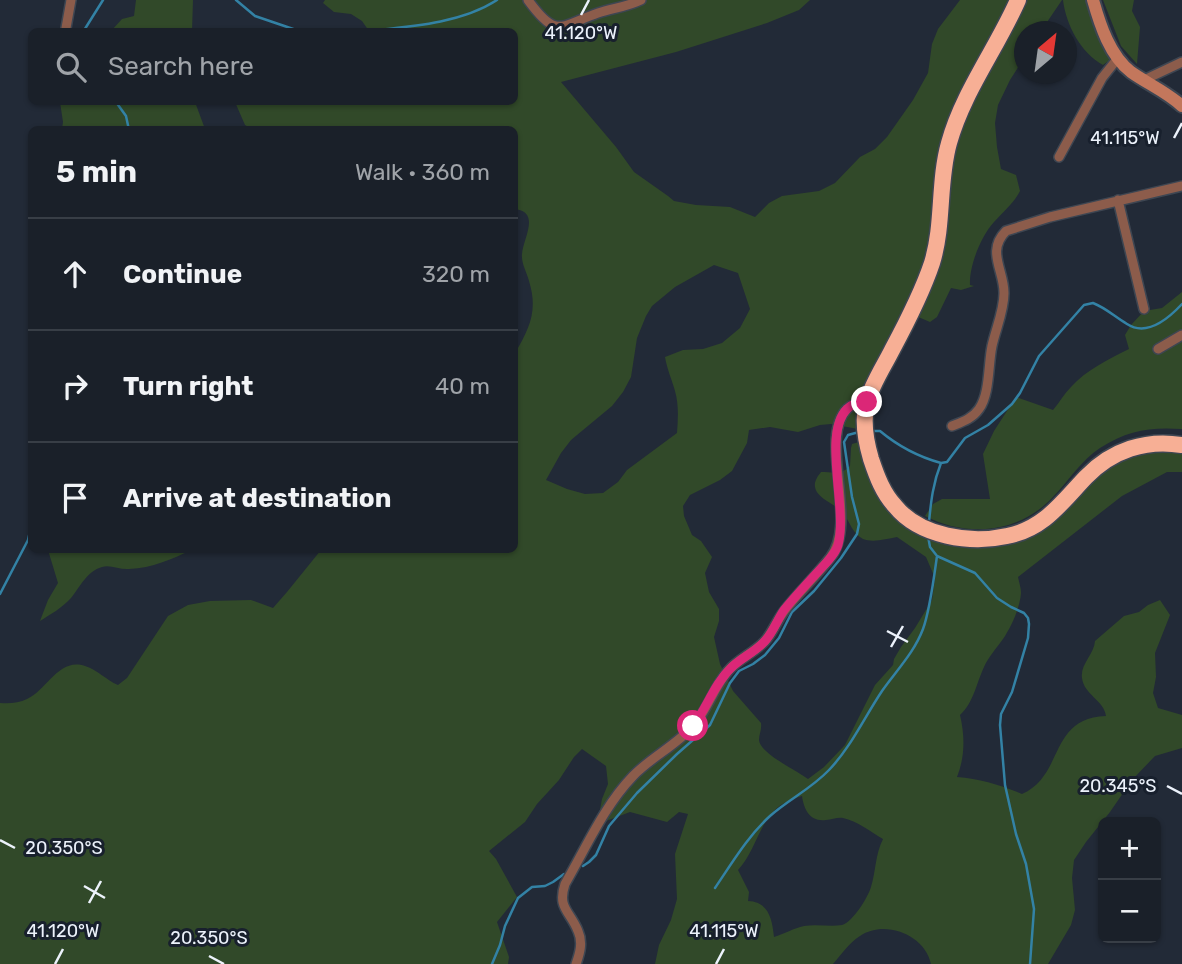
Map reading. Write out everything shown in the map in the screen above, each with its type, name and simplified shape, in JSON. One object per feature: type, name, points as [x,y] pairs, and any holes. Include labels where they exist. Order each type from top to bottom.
[{"type":"highway","points":[[1018,0],[957,120],[944,169],[933,260],[910,315],[867,402],[867,448],[878,481],[896,508],[908,519],[936,532],[974,539],[994,539],[1011,536],[1047,519],[1088,475],[1123,450],[1156,443],[1182,445]]},
{"type":"street","points":[[66,28],[71,0]]},
{"type":"street","points":[[528,0],[544,20],[560,27],[641,0]]},
{"type":"street","points":[[1093,0],[1107,39],[1118,58],[1132,73],[1182,106]]},
{"type":"street","points":[[1059,157],[1102,78],[1118,58]]},
{"type":"street","points":[[1144,80],[1182,62]]},
{"type":"street","points":[[952,426],[972,417],[985,397],[993,345],[1004,302],[1003,283],[996,254],[1001,236],[1006,231],[1028,223],[1182,186]]},
{"type":"street","points":[[1118,200],[1144,309]]},
{"type":"street","points":[[1158,349],[1182,335]]},
{"type":"street","points":[[576,964],[581,944],[579,932],[562,903],[565,884],[609,808],[633,776],[693,726],[731,667],[767,639],[783,611],[836,551],[840,532],[836,446],[838,429],[848,408],[867,402]]},
{"type":"green space","points":[[136,0],[193,0],[192,28],[114,28],[122,19],[134,16]]},
{"type":"green space","points":[[325,0],[810,0],[799,10],[767,23],[676,52],[561,82],[634,172],[674,201],[730,207],[755,217],[769,203],[782,196],[819,191],[835,183],[860,157],[875,149],[887,137],[928,73],[932,44],[938,29],[960,0],[1009,0],[945,128],[941,141],[927,253],[908,302],[866,381],[858,429],[831,424],[798,432],[770,427],[749,430],[747,443],[732,471],[690,495],[683,506],[692,535],[701,541],[712,557],[705,573],[709,592],[719,609],[719,621],[714,637],[720,664],[733,691],[761,723],[761,745],[772,756],[808,779],[845,745],[875,685],[893,665],[901,647],[932,600],[935,578],[926,557],[897,537],[875,541],[859,537],[843,513],[816,491],[815,483],[821,472],[840,472],[850,466],[852,444],[859,442],[867,472],[921,530],[1019,536],[1099,465],[1182,442],[1182,472],[1167,472],[1122,496],[1018,577],[1021,593],[1015,617],[986,663],[972,699],[960,715],[963,746],[957,777],[990,783],[1022,794],[1036,785],[1045,774],[1074,726],[1088,719],[1106,716],[1102,706],[1086,689],[1082,678],[1083,668],[1095,641],[1124,616],[1139,612],[1160,600],[1170,615],[1155,653],[1156,677],[1153,693],[1158,708],[1182,715],[1182,748],[1155,756],[1132,780],[1106,817],[1098,817],[1098,827],[1074,860],[1072,878],[1075,910],[1071,925],[1048,964],[931,964],[921,945],[912,938],[903,933],[881,929],[860,936],[833,964],[655,964],[659,945],[677,899],[675,854],[688,814],[679,812],[667,822],[630,812],[606,821],[599,815],[608,784],[606,766],[582,749],[525,822],[489,851],[517,897],[497,922],[509,957],[508,964],[0,964],[0,703],[27,699],[60,670],[76,664],[90,668],[118,685],[127,678],[168,616],[188,605],[210,601],[251,600],[273,608],[319,553],[518,553],[518,348],[531,319],[533,301],[522,257],[529,221],[527,215],[518,210],[518,126],[247,126],[236,105],[518,105],[518,28],[367,28],[351,14],[334,12],[323,3]],"holes":[[[714,265],[738,273],[750,309],[740,328],[722,343],[703,349],[683,350],[665,357],[677,402],[677,433],[627,470],[618,482],[603,493],[585,494],[546,480],[571,440],[612,406],[623,392],[631,377],[637,338],[652,306],[675,287]],[[802,796],[806,810],[812,817],[820,820],[848,819],[883,839],[873,881],[860,909],[846,923],[804,926],[774,937],[768,913],[761,905],[748,901],[749,892],[738,870],[774,811],[786,802]]]},
{"type":"green space","points":[[1027,0],[1062,0],[1048,21],[1016,21]]},
{"type":"green space","points":[[1063,0],[1091,0],[1114,57],[1103,65],[1095,60],[1077,39],[1077,21],[1067,19]]},
{"type":"green space","points":[[1103,0],[1134,0],[1132,11],[1140,27],[1137,64],[1121,46]]},
{"type":"green space","points":[[1014,24],[1014,74],[998,105],[995,123],[1001,169],[1016,175],[1020,191],[980,243],[970,277],[970,285],[974,286],[961,290],[951,288],[937,317],[930,322],[916,316],[934,282],[942,256],[951,160],[957,135]]},
{"type":"green space","points":[[60,105],[196,105],[204,126],[62,126]]},
{"type":"green space","points":[[1182,292],[1182,429],[1140,431],[1110,442],[1087,459],[1039,510],[1008,525],[975,529],[941,523],[925,516],[933,504],[942,499],[990,499],[983,454],[1016,397],[1053,410],[1084,375],[1129,349],[1125,335],[1144,311],[1162,308]]},
{"type":"green space","points":[[49,553],[184,553],[146,567],[126,569],[105,566],[97,569],[88,576],[68,602],[40,621],[58,583]]},
{"type":"waterway","points":[[86,28],[103,0]]},
{"type":"waterway","points":[[236,0],[255,16],[290,28]]},
{"type":"waterway","points":[[393,28],[448,20],[497,0]]},
{"type":"waterway","points":[[118,105],[126,116],[128,126]]},
{"type":"waterway","points":[[929,522],[934,485],[941,463],[947,462],[965,438],[988,425],[1012,404],[1039,356],[1084,305],[1093,303],[1127,324],[1142,328],[1164,320],[1182,304]]},
{"type":"waterway","points":[[873,431],[880,431],[909,450],[941,463]]},
{"type":"waterway","points":[[583,866],[596,855],[609,826],[637,793],[710,725],[730,683],[739,671],[765,655],[779,638],[792,612],[814,591],[857,534],[859,524],[844,442],[848,435],[859,432]]},
{"type":"waterway","points":[[928,536],[930,547],[937,556],[975,573],[997,598],[1028,618],[1028,638],[1012,692],[1001,714],[1000,725],[1005,785],[1026,864],[1034,909],[1030,964]]},
{"type":"waterway","points":[[0,594],[28,540]]},
{"type":"waterway","points":[[715,888],[762,824],[815,783],[837,761],[882,691],[910,654],[925,621],[937,556]]},
{"type":"waterway","points":[[492,964],[518,898],[532,887],[545,886],[564,874]]},
{"type":"route","points":[[693,726],[731,667],[767,639],[783,611],[836,551],[840,532],[836,437],[844,412],[855,404],[867,402]]}]
